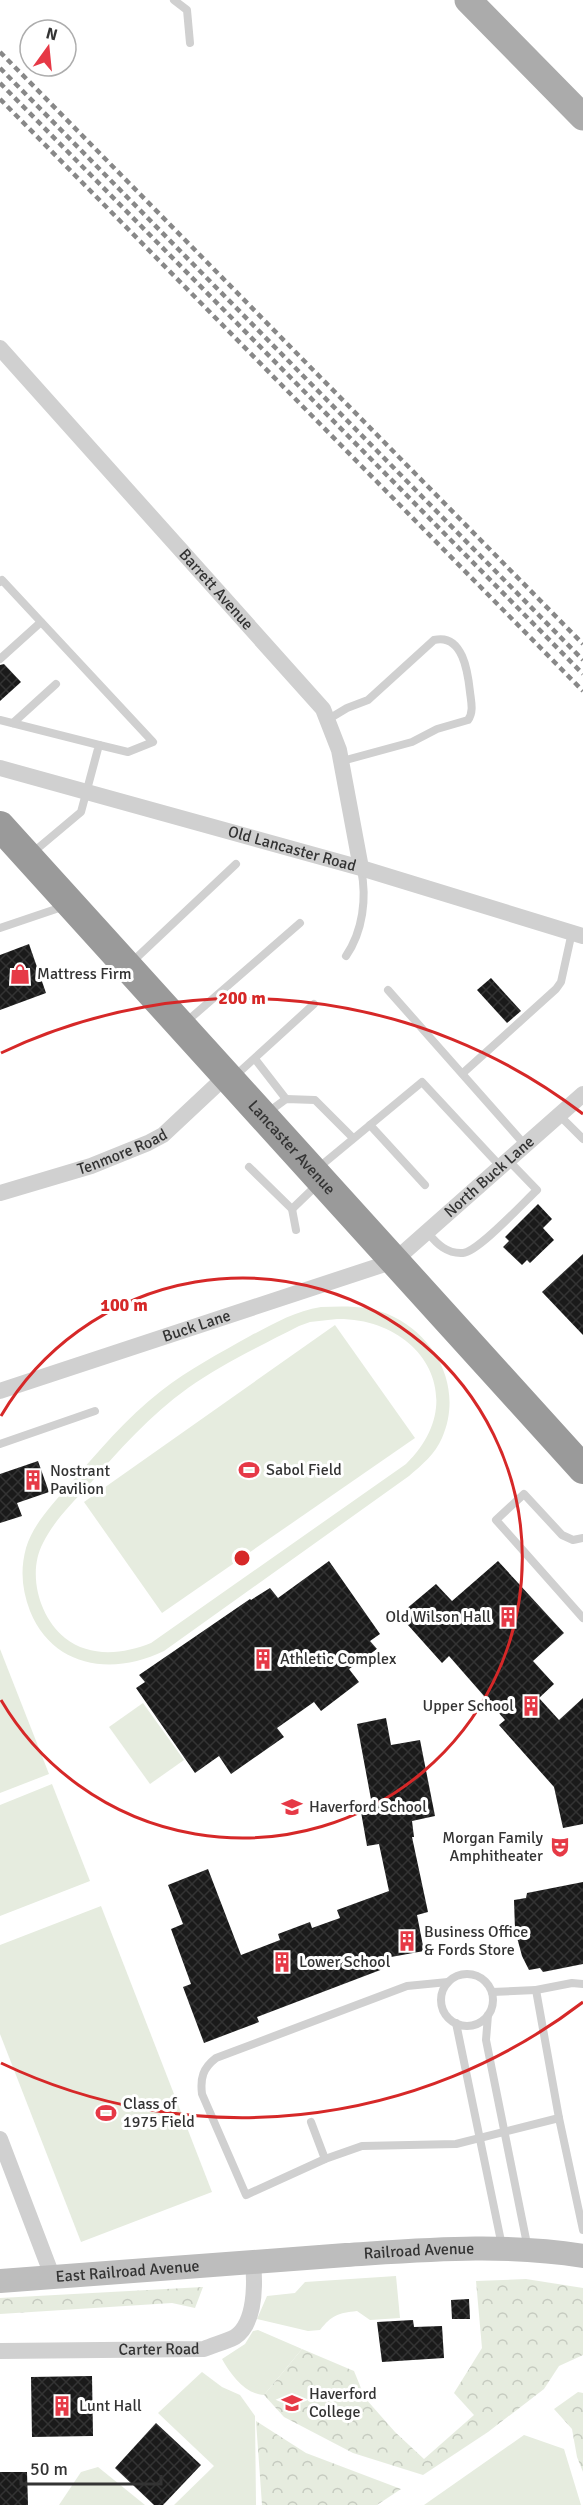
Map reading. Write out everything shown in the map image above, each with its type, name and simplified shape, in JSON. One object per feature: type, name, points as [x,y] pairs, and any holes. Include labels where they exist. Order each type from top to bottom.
[{"type":"highway","name":"Lancaster Avenue","points":[[0,826],[228,1078],[274,1107],[317,1176],[583,1469]]},
{"type":"main road","points":[[468,0],[583,117]]},
{"type":"street","name":"Barrett Avenue","points":[[0,348],[323,709],[342,761],[361,868]]},
{"type":"street","name":"Old Lancaster Road","points":[[0,768],[361,868],[577,934]]},
{"type":"street","name":"Tenmore Road","points":[[0,1193],[91,1166],[163,1135],[228,1078]]},
{"type":"street","name":"North Buck Lane","points":[[394,1261],[583,1094]]},
{"type":"street","name":"Buck Lane","points":[[0,1391],[394,1261]]},
{"type":"street","points":[[0,2139],[53,2278]]},
{"type":"street","name":"Railroad Avenue","points":[[253,2261],[503,2248],[583,2254]]},
{"type":"street","name":"East Railroad Avenue","points":[[0,2281],[253,2261]]},
{"type":"street","name":"Carter Road","points":[[0,2351],[204,2349],[234,2337],[245,2325],[254,2291],[253,2261]]},
{"type":"lane","points":[[174,0],[188,10],[190,43]]},
{"type":"lane","points":[[0,720],[128,752],[153,742],[1,581]]},
{"type":"lane","points":[[0,659],[41,622]]},
{"type":"lane","points":[[327,720],[347,708],[368,700],[434,640],[441,639],[450,643],[467,664],[472,710],[468,720],[437,729],[412,742],[342,761]]},
{"type":"lane","points":[[13,723],[56,684]]},
{"type":"lane","points":[[28,857],[81,812],[99,745]]},
{"type":"lane","points":[[127,966],[236,864]]},
{"type":"lane","points":[[346,957],[354,945],[362,915],[365,888],[361,868]]},
{"type":"lane","points":[[0,928],[71,904]]},
{"type":"lane","points":[[181,1027],[300,923]]},
{"type":"lane","points":[[463,1073],[556,989],[561,982],[577,934]]},
{"type":"lane","points":[[388,990],[525,1145]]},
{"type":"lane","points":[[228,1078],[255,1059],[314,1004]]},
{"type":"lane","points":[[255,1059],[274,1107],[315,1100],[353,1138]]},
{"type":"lane","points":[[292,1209],[317,1176],[353,1138],[422,1082],[505,1164],[537,1190],[477,1247],[464,1253],[447,1251],[428,1233]]},
{"type":"lane","points":[[559,1115],[583,1139]]},
{"type":"lane","points":[[370,1125],[425,1185]]},
{"type":"lane","points":[[249,1167],[292,1209],[296,1230]]},
{"type":"lane","points":[[0,1444],[94,1411]]},
{"type":"lane","points":[[583,1538],[573,1540],[562,1535],[524,1494],[496,1520],[583,1618]]},
{"type":"lane","points":[[488,2015],[473,2025],[456,2024],[448,2019],[441,2004],[443,1988],[454,1977],[469,1974],[483,1979],[492,1992],[492,2007],[488,2015],[486,2040],[528,2249]]},
{"type":"lane","points":[[448,1982],[407,1986],[216,2058],[208,2064],[201,2082],[202,2094],[246,2195],[325,2159],[362,2146],[456,2144],[559,2118]]},
{"type":"lane","points":[[492,1992],[536,1990],[572,1983],[583,1984]]},
{"type":"lane","points":[[536,1990],[559,2118],[580,2204],[583,2230]]},
{"type":"lane","points":[[456,2024],[503,2248]]},
{"type":"lane","points":[[311,2122],[325,2159]]},
{"type":"green space","points":[[321,1307],[367,1308],[385,1313],[410,1327],[434,1352],[448,1384],[450,1402],[448,1420],[442,1438],[432,1454],[409,1476],[164,1651],[145,1659],[105,1664],[86,1662],[53,1645],[40,1630],[30,1611],[23,1580],[26,1548],[33,1531],[44,1515],[113,1436],[161,1391],[194,1368],[284,1318]],"holes":[[[337,1319],[367,1322],[393,1332],[414,1348],[428,1367],[436,1390],[435,1414],[425,1439],[406,1464],[151,1643],[130,1650],[107,1652],[85,1649],[65,1638],[48,1619],[42,1607],[36,1581],[38,1555],[52,1527],[111,1459],[174,1398],[242,1355],[310,1322]]]},
{"type":"green space","name":"Sabol Field","points":[[335,1325],[415,1438],[162,1613],[84,1502]]},
{"type":"green space","points":[[0,1649],[49,1774],[0,1793]]},
{"type":"green space","points":[[143,1703],[184,1760],[150,1784],[109,1727]]},
{"type":"green space","points":[[52,1784],[90,1881],[0,1916],[0,1805]]},
{"type":"green space","name":"Class of 1975 Field","points":[[101,1906],[212,2192],[81,2242],[0,2034],[0,1945]]},
{"type":"green space","points":[[396,2276],[400,2318],[370,2320],[357,2311],[340,2314],[328,2321],[320,2330],[308,2331],[257,2319],[267,2296],[295,2293],[305,2282]]},
{"type":"green space","points":[[526,2279],[583,2288],[583,2355],[559,2366],[544,2389],[488,2432],[423,2475],[353,2453],[284,2417],[264,2395],[302,2349],[354,2371],[365,2398],[395,2432],[424,2459],[474,2415],[454,2393],[482,2348],[476,2281]]},
{"type":"green space","points":[[203,2287],[195,2308],[172,2303],[0,2314],[0,2298]]},
{"type":"green space","points":[[258,2330],[302,2349],[264,2395],[245,2387],[234,2377],[222,2359],[245,2344],[253,2331]]},
{"type":"green space","points":[[202,2372],[222,2387],[240,2395],[255,2416],[256,2505],[174,2505],[214,2466],[158,2413]]},
{"type":"green space","points":[[578,2392],[583,2393],[583,2472],[577,2457],[572,2429],[554,2409]]},
{"type":"green space","points":[[256,2421],[306,2453],[401,2489],[377,2505],[262,2505]]},
{"type":"green space","points":[[524,2435],[564,2449],[581,2505],[424,2505]]},
{"type":"green space","points":[[98,2467],[145,2505],[59,2505],[81,2472]]},
{"type":"building","points":[[4,664],[21,682],[0,701],[0,665]]},
{"type":"building","name":"Mattress Firm","points":[[29,944],[46,993],[0,1010],[0,955]]},
{"type":"building","points":[[491,978],[521,1011],[507,1023],[477,990]]},
{"type":"building","points":[[538,1204],[552,1219],[543,1228],[554,1240],[530,1263],[527,1260],[522,1265],[503,1247],[509,1241],[505,1237]]},
{"type":"building","points":[[583,1254],[583,1335],[542,1292]]},
{"type":"building","points":[[38,1461],[49,1492],[17,1503],[22,1516],[0,1523],[0,1474]]},
{"type":"building","name":"Athletic Complex","points":[[329,1561],[380,1634],[370,1641],[377,1649],[349,1669],[359,1682],[321,1711],[314,1702],[277,1728],[284,1737],[231,1774],[219,1756],[195,1773],[136,1688],[145,1682],[139,1675],[250,1599],[270,1588],[278,1598]]},
{"type":"building","name":"Upper School","points":[[498,1561],[564,1633],[533,1661],[554,1684],[539,1698],[559,1720],[583,1698],[583,1824],[563,1828],[554,1787],[499,1725],[505,1720],[449,1656],[442,1663],[399,1615],[436,1584],[452,1601]]},
{"type":"building","name":"Lower School","points":[[386,1718],[391,1745],[420,1740],[435,1816],[412,1821],[414,1837],[412,1837],[428,1912],[417,1915],[424,1951],[380,1959],[383,1969],[257,2017],[259,2022],[204,2043],[183,1987],[191,1984],[171,1929],[183,1924],[168,1885],[208,1869],[241,1955],[280,1940],[278,1934],[310,1922],[312,1928],[340,1918],[337,1910],[389,1891],[379,1844],[367,1846],[361,1812],[373,1810],[357,1724]]},
{"type":"building","points":[[583,1882],[583,1964],[543,1972],[540,1968],[529,1970],[522,1956],[515,1930],[514,1900],[526,1898],[527,1893]]},
{"type":"building","points":[[469,2299],[470,2319],[452,2319],[451,2300]]},
{"type":"building","points":[[413,2320],[414,2327],[442,2326],[444,2358],[382,2362],[377,2322]]},
{"type":"building","name":"Lunt Hall","points":[[92,2376],[93,2436],[32,2437],[31,2377]]},
{"type":"building","points":[[156,2423],[201,2465],[163,2505],[154,2505],[115,2468]]},
{"type":"building","points":[[0,2472],[27,2472],[28,2505],[0,2505]]},
{"type":"railway","points":[[0,52],[583,644]]},
{"type":"railway","points":[[0,68],[583,660]]},
{"type":"railway","points":[[0,83],[583,674]]},
{"type":"railway","points":[[0,99],[583,691]]},
{"type":"place","name":"Mattress Firm","points":[[20,974]]},
{"type":"place","name":"Sabol Field","points":[[249,1470]]},
{"type":"place","name":"Nostrant Pavilion","points":[[33,1480]]},
{"type":"place","name":"Old Wilson Hall","points":[[508,1617]]},
{"type":"place","name":"Athletic Complex","points":[[263,1659]]},
{"type":"place","name":"Upper School","points":[[531,1706]]},
{"type":"place","name":"Haverford School","points":[[292,1807]]},
{"type":"place","name":"Morgan Family Amphitheater","points":[[560,1847]]},
{"type":"place","name":"Business Office & Fords Store","points":[[407,1941]]},
{"type":"place","name":"Lower School","points":[[282,1962]]},
{"type":"place","name":"Class of 1975 Field","points":[[106,2113]]},
{"type":"place","name":"Haverford College","points":[[292,2403]]},
{"type":"place","name":"Lunt Hall","points":[[62,2406]]}]
